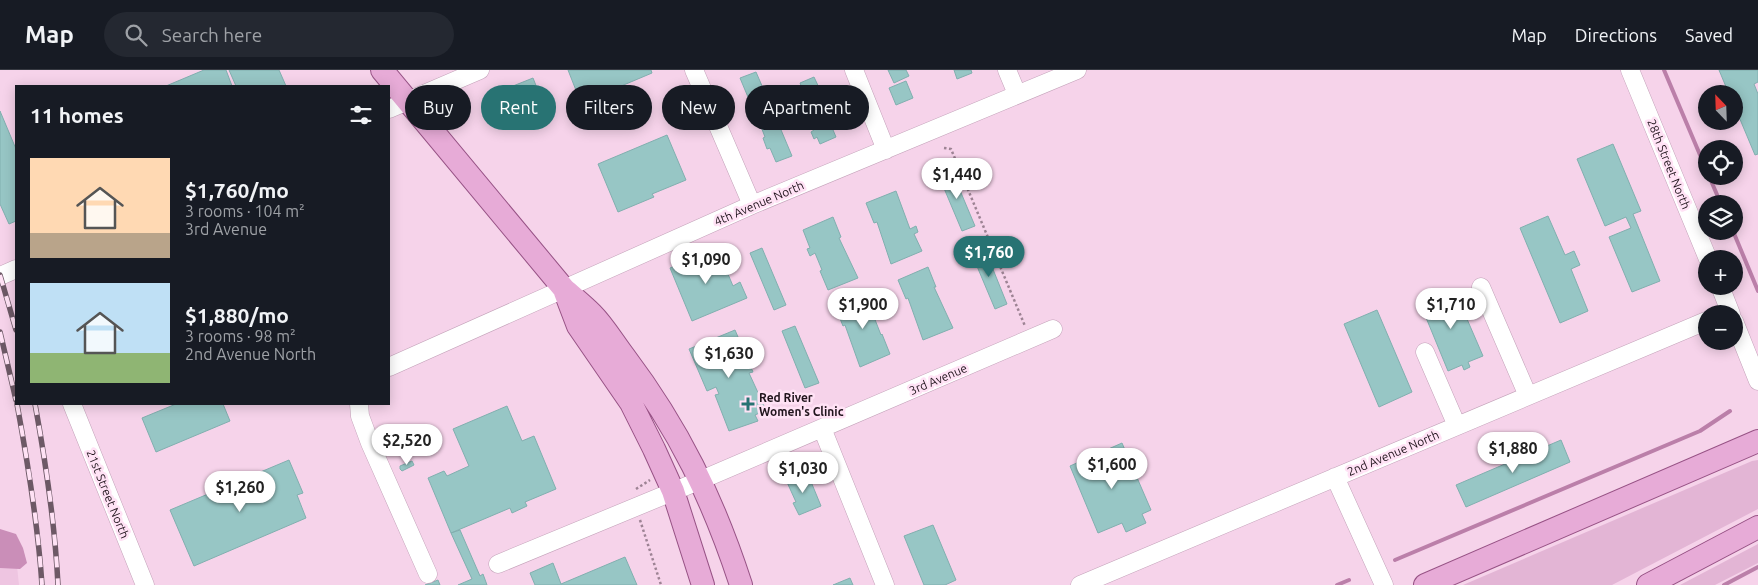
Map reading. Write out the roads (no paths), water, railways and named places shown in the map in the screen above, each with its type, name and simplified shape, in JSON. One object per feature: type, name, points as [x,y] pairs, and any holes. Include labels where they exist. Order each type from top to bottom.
[{"type":"main road","points":[[382,70],[389,85]]},
{"type":"main road","points":[[390,88],[398,105],[564,289],[593,315],[649,390],[678,436],[701,480],[727,543],[741,585]]},
{"type":"main road","points":[[564,289],[578,326],[631,403],[673,491],[703,585]]},
{"type":"main road","points":[[1425,585],[1758,441]]},
{"type":"main road","points":[[1648,585],[1758,527]]},
{"type":"street","points":[[398,105],[480,70]]},
{"type":"street","points":[[694,70],[752,205]]},
{"type":"street","points":[[854,70],[886,150]]},
{"type":"street","points":[[1007,70],[1018,94]]},
{"type":"street","name":"4th Avenue North","points":[[390,367],[752,205],[1077,70]]},
{"type":"street","name":"28th Street North","points":[[1630,70],[1704,250]]},
{"type":"street","points":[[0,276],[15,269]]},
{"type":"street","points":[[1481,287],[1528,396]]},
{"type":"street","name":"2nd Avenue North","points":[[1080,585],[1698,324]]},
{"type":"street","name":"3rd Avenue","points":[[498,564],[701,480],[1053,329]]},
{"type":"street","points":[[1743,347],[1758,381]]},
{"type":"street","points":[[1424,352],[1457,426]]},
{"type":"street","name":"21st Street North","points":[[72,405],[145,585]]},
{"type":"street","points":[[358,405],[360,416],[370,443],[428,574]]},
{"type":"street","points":[[822,428],[885,585]]},
{"type":"street","points":[[1335,477],[1384,585]]},
{"type":"waterway","points":[[1664,70],[1698,150]]},
{"type":"waterway","points":[[1713,185],[1717,195]]},
{"type":"waterway","points":[[1737,240],[1758,291]]},
{"type":"waterway","points":[[1395,560],[1700,431],[1730,411]]},
{"type":"waterway","points":[[1724,585],[1758,567]]},
{"type":"waterway","points":[[1337,585],[1349,580]]},
{"type":"railway","points":[[0,275],[15,327]]},
{"type":"railway","points":[[0,332],[15,396]]},
{"type":"railway","points":[[17,405],[32,494],[42,585]]},
{"type":"railway","points":[[35,405],[55,539],[58,585]]},
{"type":"place","name":"Red River Women's Clinic","points":[[748,404]]}]
